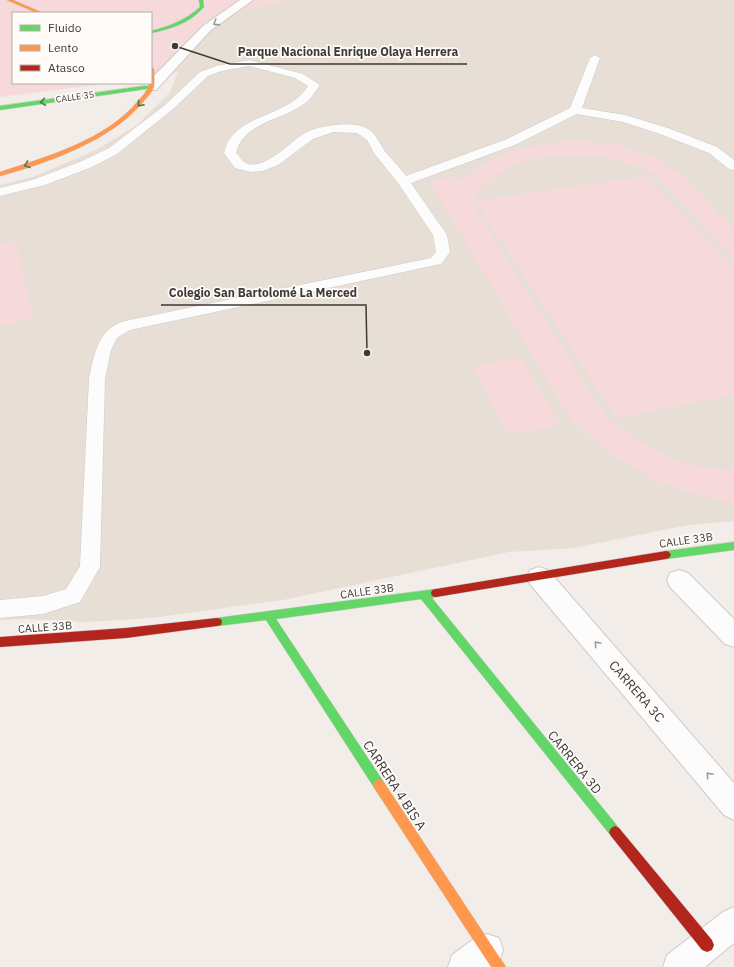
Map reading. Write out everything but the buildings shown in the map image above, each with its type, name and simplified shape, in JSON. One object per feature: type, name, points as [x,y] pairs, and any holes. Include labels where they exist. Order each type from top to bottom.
[{"type":"street","points":[[10,0],[39,12]]},
{"type":"street","points":[[152,32],[172,28],[183,23],[196,14],[202,7],[201,0]]},
{"type":"street","points":[[151,87],[207,28],[247,0]]},
{"type":"street","points":[[0,174],[45,159],[80,145],[104,132],[124,119],[135,109],[147,96],[152,84]]},
{"type":"street","name":"CALLE 35","points":[[0,108],[151,87]]},
{"type":"street","name":"CALLE 33B","points":[[0,642],[126,633],[269,616],[424,595],[658,556],[734,546]]},
{"type":"street","name":"CARRERA 3C","points":[[539,577],[734,804]]},
{"type":"street","points":[[679,580],[734,636]]},
{"type":"street","name":"CARRERA 3D","points":[[424,595],[707,944]]},
{"type":"street","name":"CARRERA 4 BIS A","points":[[269,616],[483,961]]},
{"type":"street","points":[[679,967],[734,923]]},
{"type":"lane","points":[[575,110],[595,58]]},
{"type":"lane","points":[[0,192],[40,182],[87,164],[113,152],[169,107],[204,74],[220,68],[249,63],[299,76],[314,85],[311,93],[301,102],[254,124],[235,139],[230,153],[240,165],[251,168],[263,167],[274,162],[309,136],[332,128],[360,130],[372,138],[378,150],[403,181],[440,236],[443,252],[436,261],[125,326],[111,335],[103,350],[98,379],[90,567],[73,596],[43,605],[0,609]]},
{"type":"lane","points":[[403,181],[511,142],[575,110],[625,119],[664,131],[713,150],[734,166]]},
{"type":"shaded area","points":[[0,0],[284,0],[227,16],[205,37],[178,72],[152,77],[152,12],[12,12],[12,84],[102,84],[0,97]]},
{"type":"shaded area","points":[[284,0],[734,0],[734,521],[688,525],[574,548],[509,552],[283,600],[151,618],[86,622],[27,619],[0,620],[0,185],[33,177],[96,150],[137,125],[170,92],[178,72],[205,37],[227,16]]},
{"type":"shaded area","points":[[572,140],[618,144],[654,157],[680,174],[734,230],[734,258],[657,176],[642,168],[615,160],[575,155],[535,159],[516,165],[498,174],[483,187],[471,203],[607,418],[640,442],[662,454],[697,466],[734,470],[734,501],[720,501],[662,484],[611,455],[571,420],[429,181],[455,176],[460,182],[473,171],[486,163],[512,151],[526,147]]},
{"type":"shaded area","points":[[647,176],[734,269],[734,395],[617,419],[475,201]]},
{"type":"shaded area","points":[[16,241],[34,318],[0,326],[0,245]]},
{"type":"shaded area","points":[[521,357],[561,425],[508,435],[472,366]]},
{"type":"traffic: fast","points":[[152,32],[165,29],[191,17],[202,7],[201,0]]},
{"type":"traffic: fast","points":[[0,108],[151,87]]},
{"type":"traffic: fast","points":[[666,555],[734,546]]},
{"type":"traffic: fast","points":[[217,622],[436,593]]},
{"type":"traffic: fast","points":[[424,595],[615,832]]},
{"type":"traffic: fast","points":[[269,616],[379,785]]},
{"type":"traffic: slow","points":[[9,0],[39,12]]},
{"type":"traffic: slow","points":[[0,174],[59,154],[80,145],[119,123],[134,110],[150,89],[151,84]]},
{"type":"traffic: slow","points":[[379,785],[499,967]]},
{"type":"traffic: jam","points":[[436,593],[666,555]]},
{"type":"traffic: jam","points":[[0,642],[126,633],[217,622]]},
{"type":"traffic: jam","points":[[615,832],[707,945]]},
{"type":"place","name":"Parque Nacional Enrique Olaya Herrera","points":[[175,46]]},
{"type":"place","name":"Colegio San Bartolomé La Merced","points":[[367,353]]}]
